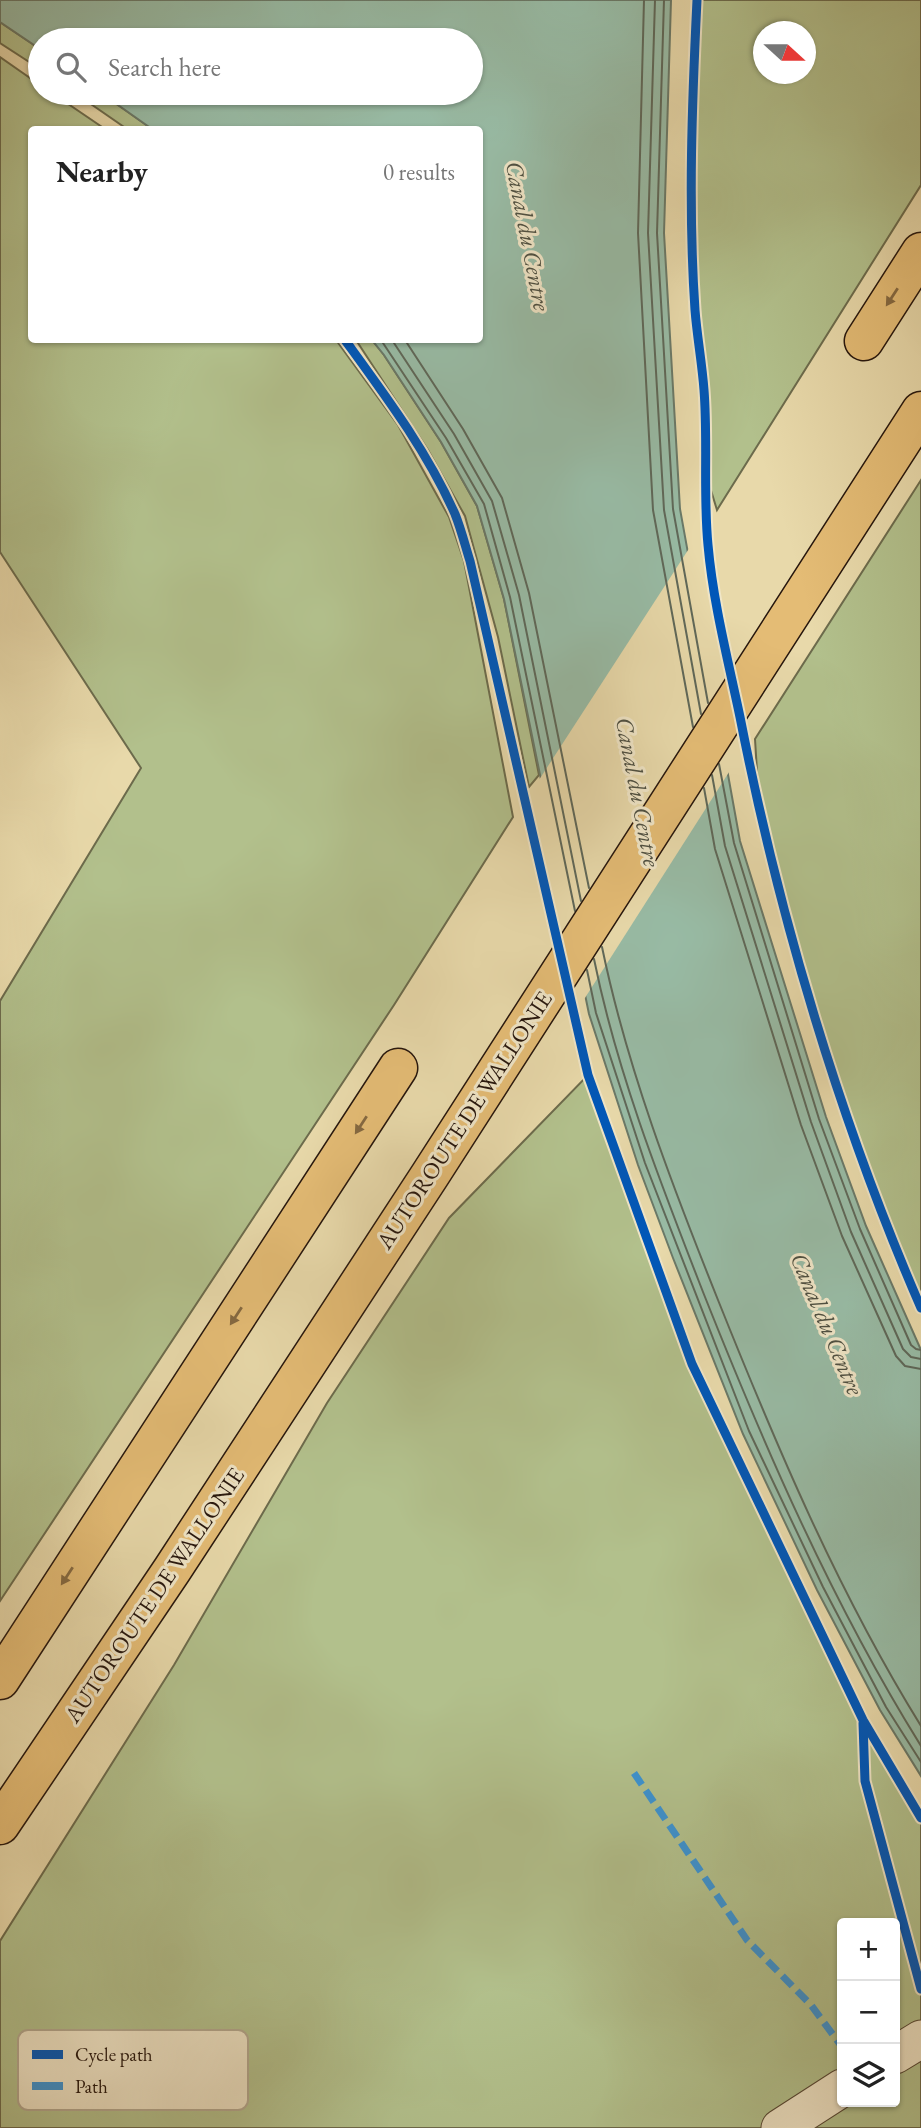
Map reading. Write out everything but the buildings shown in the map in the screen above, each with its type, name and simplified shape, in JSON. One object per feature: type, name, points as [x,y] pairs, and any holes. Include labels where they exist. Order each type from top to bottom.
[{"type":"highway","points":[[864,341],[921,252]]},
{"type":"highway","name":"AUTOROUTE DE WALLONIE","points":[[0,1825],[172,1570],[430,1175],[921,411]]},
{"type":"highway","points":[[0,1680],[398,1068]]},
{"type":"street","points":[[900,2052],[921,2039]]},
{"type":"street","points":[[780,2128],[837,2091]]},
{"type":"shaded area","points":[[697,0],[921,0],[921,185],[717,510],[706,474],[704,391],[695,309],[692,180]]},
{"type":"shaded area","points":[[0,22],[28,41],[28,61],[0,43]]},
{"type":"shaded area","points":[[0,57],[28,77],[28,105],[70,105],[101,126],[28,126],[28,343],[338,343],[398,425],[449,517],[464,561],[513,817],[394,1005],[0,1601],[0,1001],[141,768],[0,552]]},
{"type":"shaded area","points":[[92,105],[118,105],[148,126],[123,126]]},
{"type":"shaded area","points":[[358,343],[374,343],[384,355],[441,442],[477,506],[504,599],[539,775],[529,787],[498,637],[465,516],[428,450]]},
{"type":"shaded area","points":[[921,480],[921,1308],[872,1185],[836,1081],[804,974],[760,820],[755,739]]},
{"type":"shaded area","points":[[588,1075],[692,1364],[863,1720],[921,1818],[921,2128],[0,2128],[0,1941],[174,1665],[327,1403],[449,1218]]},
{"type":"water","name":"Canal du Centre","points":[[0,0],[671,0],[664,233],[680,509],[740,841],[826,1117],[866,1226],[921,1350],[921,1776],[880,1710],[817,1590],[743,1434],[673,1258],[638,1165],[589,1014],[504,599],[477,506],[441,442],[374,343],[483,343],[483,126],[148,126],[118,105],[483,105],[483,28],[28,28],[28,41],[0,22]]},
{"type":"pier","points":[[690,547],[731,769],[583,1001],[537,783]]},
{"type":"marked path","points":[[634,1773],[747,1940],[811,2005],[840,2044]]},
{"type":"cycle path","points":[[697,0],[692,116],[692,233],[695,310],[705,409],[707,526],[713,588],[756,792],[793,942],[838,1092],[921,1308]]},
{"type":"cycle path","points":[[347,343],[432,468],[459,525],[470,561],[588,1075],[692,1364],[863,1720],[921,1818]]},
{"type":"cycle path","points":[[863,1723],[865,1781],[921,1989]]}]
